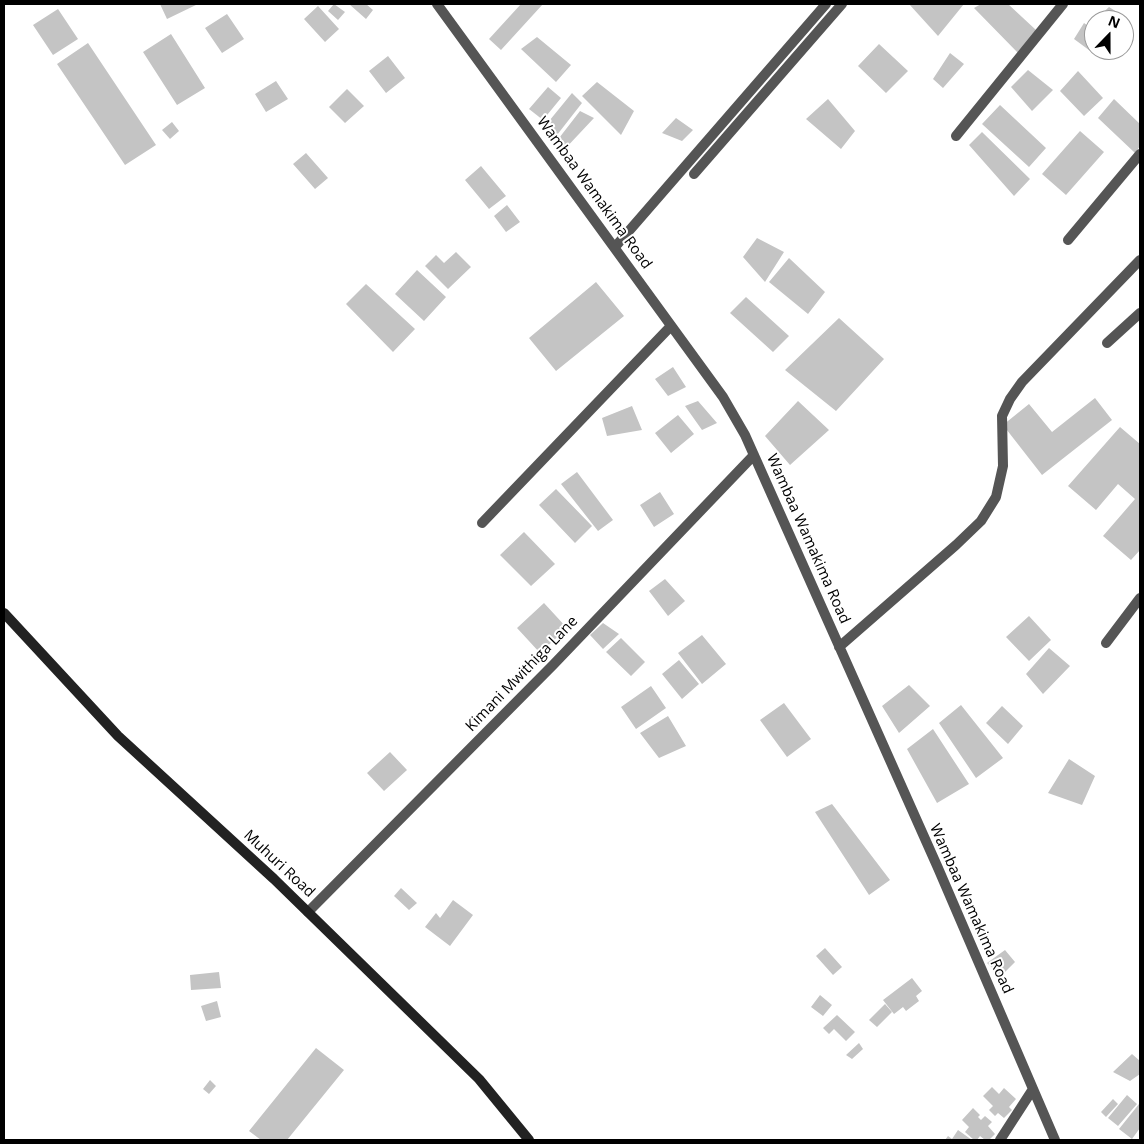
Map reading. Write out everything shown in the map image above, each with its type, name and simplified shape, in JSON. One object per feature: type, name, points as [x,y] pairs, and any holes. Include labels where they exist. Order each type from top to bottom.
[{"type":"main road","name":"Muhuri Road","points":[[4,613],[118,736],[308,912],[479,1079],[529,1140]]},
{"type":"street","name":"Wambaa Wamakima Road","points":[[437,4],[723,397],[746,435],[938,868],[1055,1140]]},
{"type":"street","points":[[615,247],[826,4]]},
{"type":"street","points":[[694,174],[842,4]]},
{"type":"street","points":[[956,136],[1063,4]]},
{"type":"street","points":[[1068,240],[1140,154]]},
{"type":"street","points":[[839,647],[981,521],[996,497],[1003,466],[1002,416],[1010,399],[1022,382],[1140,260]]},
{"type":"street","points":[[1107,343],[1140,313]]},
{"type":"street","points":[[482,523],[671,326]]},
{"type":"street","name":"Kimani Mwithiga Lane","points":[[308,912],[552,665],[754,455]]},
{"type":"street","points":[[1106,643],[1140,598]]},
{"type":"street","points":[[1000,1140],[1033,1089]]},
{"type":"building","points":[[160,4],[198,4],[167,19]]},
{"type":"building","points":[[334,4],[345,12],[338,20],[328,11]]},
{"type":"building","points":[[349,4],[366,4],[373,10],[366,19]]},
{"type":"building","points":[[521,4],[543,4],[501,50],[489,39]]},
{"type":"building","points":[[909,4],[964,4],[938,36]]},
{"type":"building","points":[[981,4],[1008,4],[1036,30],[1018,53],[974,8]]},
{"type":"building","points":[[318,6],[339,29],[325,42],[304,19]]},
{"type":"building","points":[[58,9],[78,39],[53,55],[33,25]]},
{"type":"building","points":[[227,14],[244,39],[222,53],[205,28]]},
{"type":"building","points":[[1084,23],[1084,46],[1074,39]]},
{"type":"building","points":[[171,34],[205,88],[177,105],[143,52]]},
{"type":"building","points":[[537,37],[571,65],[556,82],[521,49]]},
{"type":"building","points":[[88,43],[156,145],[125,165],[57,64]]},
{"type":"building","points":[[879,44],[908,71],[886,93],[858,66]]},
{"type":"building","points":[[950,53],[964,64],[943,88],[933,79]]},
{"type":"building","points":[[388,56],[405,78],[386,93],[369,71]]},
{"type":"building","points":[[1028,70],[1053,90],[1032,111],[1011,87]]},
{"type":"building","points":[[1078,71],[1103,98],[1084,116],[1060,91]]},
{"type":"building","points":[[276,81],[288,99],[266,112],[255,94]]},
{"type":"building","points":[[597,82],[634,111],[621,135],[582,96]]},
{"type":"building","points":[[548,87],[561,98],[543,120],[529,109]]},
{"type":"building","points":[[347,89],[364,106],[345,123],[329,107]]},
{"type":"building","points":[[572,93],[582,103],[557,135],[545,126]]},
{"type":"building","points":[[828,99],[855,131],[841,149],[806,119]]},
{"type":"building","points":[[1114,99],[1140,124],[1140,146],[1135,153],[1098,118]]},
{"type":"building","points":[[1000,105],[1046,148],[1029,167],[982,124]]},
{"type":"building","points":[[580,111],[594,118],[563,151],[556,142]]},
{"type":"building","points":[[676,118],[693,130],[682,141],[662,133]]},
{"type":"building","points":[[172,122],[179,131],[170,139],[162,130]]},
{"type":"building","points":[[1080,131],[1104,152],[1066,195],[1042,174]]},
{"type":"building","points":[[982,132],[1030,179],[1014,196],[969,145]]},
{"type":"building","points":[[306,153],[328,178],[315,189],[293,164]]},
{"type":"building","points":[[481,166],[506,196],[489,209],[465,180]]},
{"type":"building","points":[[507,205],[520,222],[506,232],[494,216]]},
{"type":"building","points":[[757,238],[784,252],[765,282],[743,257]]},
{"type":"building","points":[[456,252],[471,267],[448,289],[425,266],[436,255],[444,263]]},
{"type":"building","points":[[789,258],[825,292],[808,314],[769,282]]},
{"type":"building","points":[[417,270],[446,297],[424,321],[395,294]]},
{"type":"building","points":[[596,282],[624,316],[556,371],[529,338]]},
{"type":"building","points":[[366,284],[415,329],[393,352],[346,304]]},
{"type":"building","points":[[746,297],[789,336],[773,352],[730,313]]},
{"type":"building","points":[[839,318],[884,359],[836,411],[785,370]]},
{"type":"building","points":[[673,367],[686,387],[668,396],[655,379]]},
{"type":"building","points":[[1095,398],[1112,420],[1042,475],[1003,425],[1029,404],[1052,432]]},
{"type":"building","points":[[698,401],[717,423],[702,430],[685,406]]},
{"type":"building","points":[[798,401],[829,430],[790,465],[765,436]]},
{"type":"building","points":[[632,406],[642,430],[607,436],[602,418]]},
{"type":"building","points":[[678,415],[694,434],[671,453],[655,433]]},
{"type":"building","points":[[1120,427],[1140,444],[1140,550],[1131,560],[1103,536],[1135,499],[1118,484],[1096,510],[1068,486]]},
{"type":"building","points":[[577,472],[613,520],[598,531],[561,484]]},
{"type":"building","points":[[556,489],[592,526],[575,543],[539,505]]},
{"type":"building","points":[[660,492],[674,514],[654,527],[640,505]]},
{"type":"building","points":[[524,532],[555,564],[531,586],[500,555]]},
{"type":"building","points":[[665,579],[685,601],[668,616],[649,591]]},
{"type":"building","points":[[544,603],[567,628],[540,653],[517,628]]},
{"type":"building","points":[[1029,616],[1051,640],[1029,661],[1006,637]]},
{"type":"building","points":[[603,623],[619,634],[603,649],[590,635]]},
{"type":"building","points":[[702,635],[726,664],[702,684],[678,653]]},
{"type":"building","points":[[621,638],[645,662],[631,676],[606,652]]},
{"type":"building","points":[[1049,648],[1070,666],[1043,694],[1026,674]]},
{"type":"building","points":[[679,660],[699,684],[682,699],[662,674]]},
{"type":"building","points":[[909,685],[930,706],[899,733],[882,706]]},
{"type":"building","points":[[651,686],[666,708],[636,729],[621,707]]},
{"type":"building","points":[[784,703],[811,739],[787,757],[760,720]]},
{"type":"building","points":[[961,705],[1003,758],[976,778],[939,723]]},
{"type":"building","points":[[1002,706],[1023,726],[1008,744],[986,723]]},
{"type":"building","points":[[668,716],[686,746],[659,758],[640,733]]},
{"type":"building","points":[[933,729],[969,784],[937,803],[907,749]]},
{"type":"building","points":[[390,752],[407,770],[384,791],[367,773]]},
{"type":"building","points":[[1069,759],[1095,776],[1082,805],[1048,793]]},
{"type":"building","points":[[832,804],[890,880],[869,895],[815,812]]},
{"type":"building","points":[[401,888],[417,903],[409,910],[394,896]]},
{"type":"building","points":[[453,900],[473,915],[450,946],[425,927],[436,913],[440,918]]},
{"type":"building","points":[[825,948],[842,967],[833,975],[816,956]]},
{"type":"building","points":[[1005,950],[1015,962],[1001,976],[987,963]]},
{"type":"building","points":[[219,972],[221,988],[191,990],[190,975]]},
{"type":"building","points":[[912,978],[922,991],[916,996],[919,1001],[906,1011],[903,1007],[894,1014],[883,1000]]},
{"type":"building","points":[[820,995],[832,1005],[823,1016],[811,1007]]},
{"type":"building","points":[[217,1001],[221,1017],[206,1021],[201,1006]]},
{"type":"building","points":[[885,1004],[892,1012],[877,1027],[869,1020]]},
{"type":"building","points":[[837,1015],[855,1032],[846,1041],[834,1029],[829,1034],[823,1028]]},
{"type":"building","points":[[859,1043],[863,1049],[852,1059],[846,1055]]},
{"type":"building","points":[[316,1048],[344,1070],[287,1140],[261,1140],[249,1131]]},
{"type":"building","points":[[1132,1054],[1140,1061],[1140,1074],[1130,1081],[1113,1072]]},
{"type":"building","points":[[210,1080],[216,1086],[209,1094],[203,1089]]},
{"type":"building","points":[[992,1087],[999,1094],[1004,1088],[1016,1099],[1009,1107],[1012,1110],[1004,1118],[998,1113],[995,1116],[989,1110],[993,1106],[983,1096]]},
{"type":"building","points":[[1127,1095],[1137,1104],[1118,1126],[1108,1118]]},
{"type":"building","points":[[1113,1099],[1118,1104],[1106,1117],[1101,1112]]},
{"type":"building","points":[[1139,1104],[1140,1128],[1132,1139],[1119,1129]]},
{"type":"building","points":[[973,1108],[980,1115],[978,1117],[981,1120],[985,1116],[992,1122],[988,1126],[995,1134],[989,1140],[985,1140],[980,1136],[977,1140],[974,1140],[965,1132],[969,1127],[962,1120]]},
{"type":"building","points":[[958,1130],[972,1140],[945,1140],[948,1136],[952,1139]]}]
